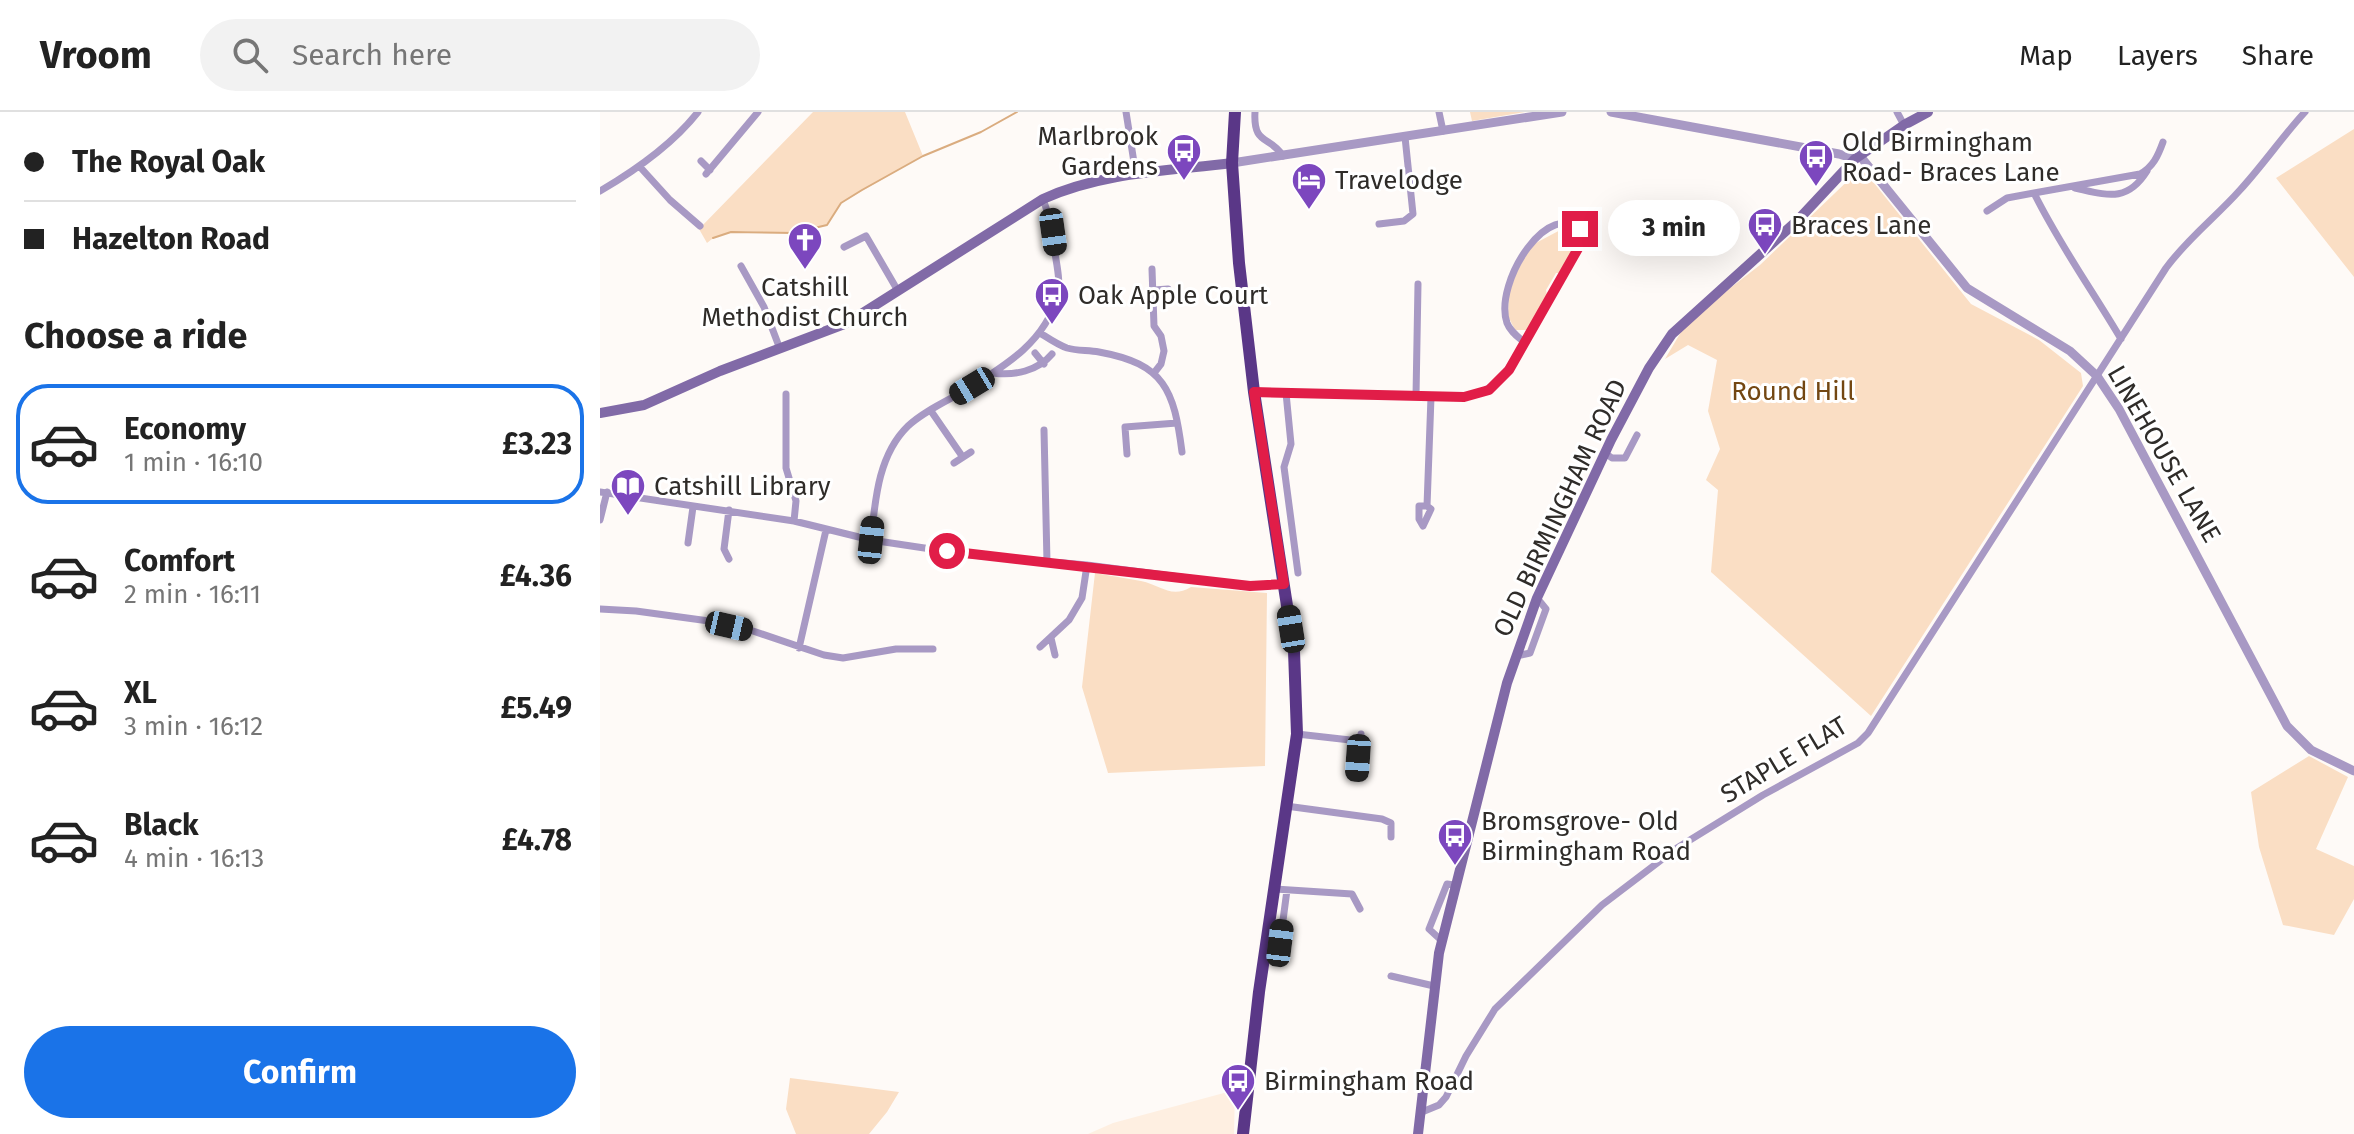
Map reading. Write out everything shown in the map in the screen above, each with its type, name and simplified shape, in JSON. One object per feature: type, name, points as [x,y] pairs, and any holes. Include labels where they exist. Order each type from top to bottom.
[{"type":"highway","points":[[1235,112],[1232,163],[1239,263],[1254,392],[1294,651],[1297,734],[1286,806],[1281,889],[1256,1015],[1243,1134]]},
{"type":"main road","name":"OLD BIRMINGHAM ROAD","points":[[1418,1134],[1442,941],[1454,885],[1517,653],[1537,598],[1605,453],[1649,368],[1672,334],[1798,220],[1858,158],[1928,112]]},
{"type":"main road","points":[[600,413],[644,405],[720,371],[847,323],[1043,199],[1073,186],[1232,163]]},
{"type":"street","points":[[600,191],[640,167],[698,112]]},
{"type":"street","points":[[701,161],[708,172],[758,112]]},
{"type":"street","points":[[1126,112],[1136,175]]},
{"type":"street","points":[[1255,112],[1256,133],[1262,140],[1278,147],[1283,156]]},
{"type":"street","points":[[1439,112],[1443,131]]},
{"type":"street","points":[[1232,163],[1562,112]]},
{"type":"street","points":[[1611,112],[1662,117],[1858,158]]},
{"type":"street","points":[[1897,112],[1904,125]]},
{"type":"street","name":"STAPLE FLAT","points":[[1422,1112],[1439,1105],[1446,1097],[1466,1056],[1495,1009],[1602,905],[1677,848],[1763,795],[1858,743],[1868,733],[2187,241],[2227,204],[2305,112]]},
{"type":"street","points":[[1379,224],[1404,221],[1413,214],[1405,137]]},
{"type":"street","points":[[2067,186],[2109,194],[2128,193],[2138,185],[2158,156],[2163,142]]},
{"type":"street","name":"LINEHOUSE LANE","points":[[1858,158],[1967,288],[2070,351],[2097,376],[2119,409],[2287,726],[2311,750],[2354,771]]},
{"type":"street","points":[[640,167],[670,200],[700,226]]},
{"type":"street","points":[[1987,211],[2007,198],[2140,174],[2148,169]]},
{"type":"street","points":[[2034,193],[2056,237],[2121,339]]},
{"type":"street","points":[[871,540],[874,508],[886,460],[909,425],[993,373],[1017,356],[1040,333],[1057,297],[1059,279],[1053,232],[1043,199]]},
{"type":"street","points":[[1254,392],[1464,397],[1489,390],[1509,370],[1580,245],[1582,233],[1573,224],[1563,223],[1529,243],[1507,286],[1506,321],[1524,342]]},
{"type":"street","points":[[844,247],[866,236],[898,291]]},
{"type":"street","points":[[741,266],[764,307],[780,349]]},
{"type":"street","points":[[1152,269],[1154,326],[1161,336],[1164,351],[1161,364],[1154,373]]},
{"type":"street","points":[[746,275],[755,270]]},
{"type":"street","points":[[1416,396],[1418,284]]},
{"type":"street","points":[[1154,290],[1168,289]]},
{"type":"street","points":[[1040,333],[1066,348],[1128,359],[1154,373],[1165,386],[1174,407],[1182,452]]},
{"type":"street","points":[[1035,353],[1044,364]]},
{"type":"street","points":[[993,373],[1009,375],[1044,364],[1052,354]]},
{"type":"street","points":[[1286,393],[1291,444],[1284,467],[1298,573]]},
{"type":"street","points":[[786,394],[786,468],[796,501],[794,521]]},
{"type":"street","points":[[1427,506],[1431,397]]},
{"type":"street","points":[[931,411],[962,456]]},
{"type":"street","points":[[1127,454],[1125,427],[1177,423]]},
{"type":"street","points":[[1044,430],[1047,562]]},
{"type":"street","points":[[1605,453],[1612,458],[1625,458],[1637,435]]},
{"type":"street","points":[[954,463],[971,452]]},
{"type":"street","points":[[600,520],[604,492],[794,521],[871,540],[971,555],[1087,565],[1250,586],[1284,584]]},
{"type":"street","points":[[688,543],[693,507]]},
{"type":"street","points":[[729,510],[724,549],[729,559]]},
{"type":"street","points":[[799,648],[826,530]]},
{"type":"street","points":[[1040,647],[1069,620],[1082,598],[1087,565]]},
{"type":"street","points":[[600,609],[709,621],[843,658],[896,649],[933,649]]},
{"type":"street","points":[[1051,638],[1055,655]]},
{"type":"street","points":[[1297,734],[1360,737],[1356,776]]},
{"type":"street","points":[[1286,806],[1382,819],[1391,823],[1391,837]]},
{"type":"street","points":[[1280,943],[1281,889],[1352,894],[1360,909]]},
{"type":"street","points":[[1391,976],[1434,986]]},
{"type":"shaded area","points":[[1235,1090],[1234,1134],[1088,1134],[1113,1123]]},
{"type":"green space","points":[[813,112],[905,112],[923,156],[841,203],[827,225],[795,233],[726,233],[707,243],[699,229]]},
{"type":"green space","points":[[1470,112],[1525,112],[1472,121]]},
{"type":"green space","points":[[2354,129],[2354,277],[2276,178]]},
{"type":"green space","name":"Round Hill","points":[[1860,169],[1971,304],[2039,340],[2081,373],[2083,386],[1871,716],[1711,572],[1718,490],[1706,480],[1720,449],[1708,411],[1717,360],[1688,345],[1665,359],[1681,332],[1707,306],[1760,265]]},
{"type":"green space","points":[[1566,227],[1576,231],[1578,242],[1546,290],[1547,295],[1528,330],[1515,330],[1508,316],[1509,289],[1514,276],[1532,245]]},
{"type":"green space","points":[[1095,573],[1141,581],[1178,592],[1191,587],[1267,593],[1265,766],[1108,773],[1082,687]]},
{"type":"green space","points":[[2309,756],[2348,777],[2316,849],[2354,866],[2354,899],[2334,935],[2283,925],[2259,847],[2251,792]]},
{"type":"green space","points":[[790,1078],[899,1092],[869,1134],[796,1134],[786,1109]]},
{"type":"waterway","points":[[713,238],[731,232],[793,233],[827,225],[841,203],[862,190],[923,156],[981,132],[1017,112]]},
{"type":"place","name":"Marlbrook Gardens","points":[[1184,182]]},
{"type":"place","name":"Old Birmingham Road- Braces Lane","points":[[1816,188]]},
{"type":"place","name":"Travelodge","points":[[1309,211]]},
{"type":"place","name":"Braces Lane","points":[[1765,256]]},
{"type":"place","name":"Catshill Methodist Church","points":[[805,271]]},
{"type":"place","name":"Oak Apple Court","points":[[1052,326]]},
{"type":"place","name":"Catshill Library","points":[[628,517]]},
{"type":"place","name":"Bromsgrove- Old Birmingham Road","points":[[1455,867]]},
{"type":"place","name":"Birmingham Road","points":[[1238,1112]]},
{"type":"route","points":[[947,551],[1250,586],[1284,584],[1254,392],[1464,397],[1489,390],[1509,370],[1580,245],[1580,229]]}]
